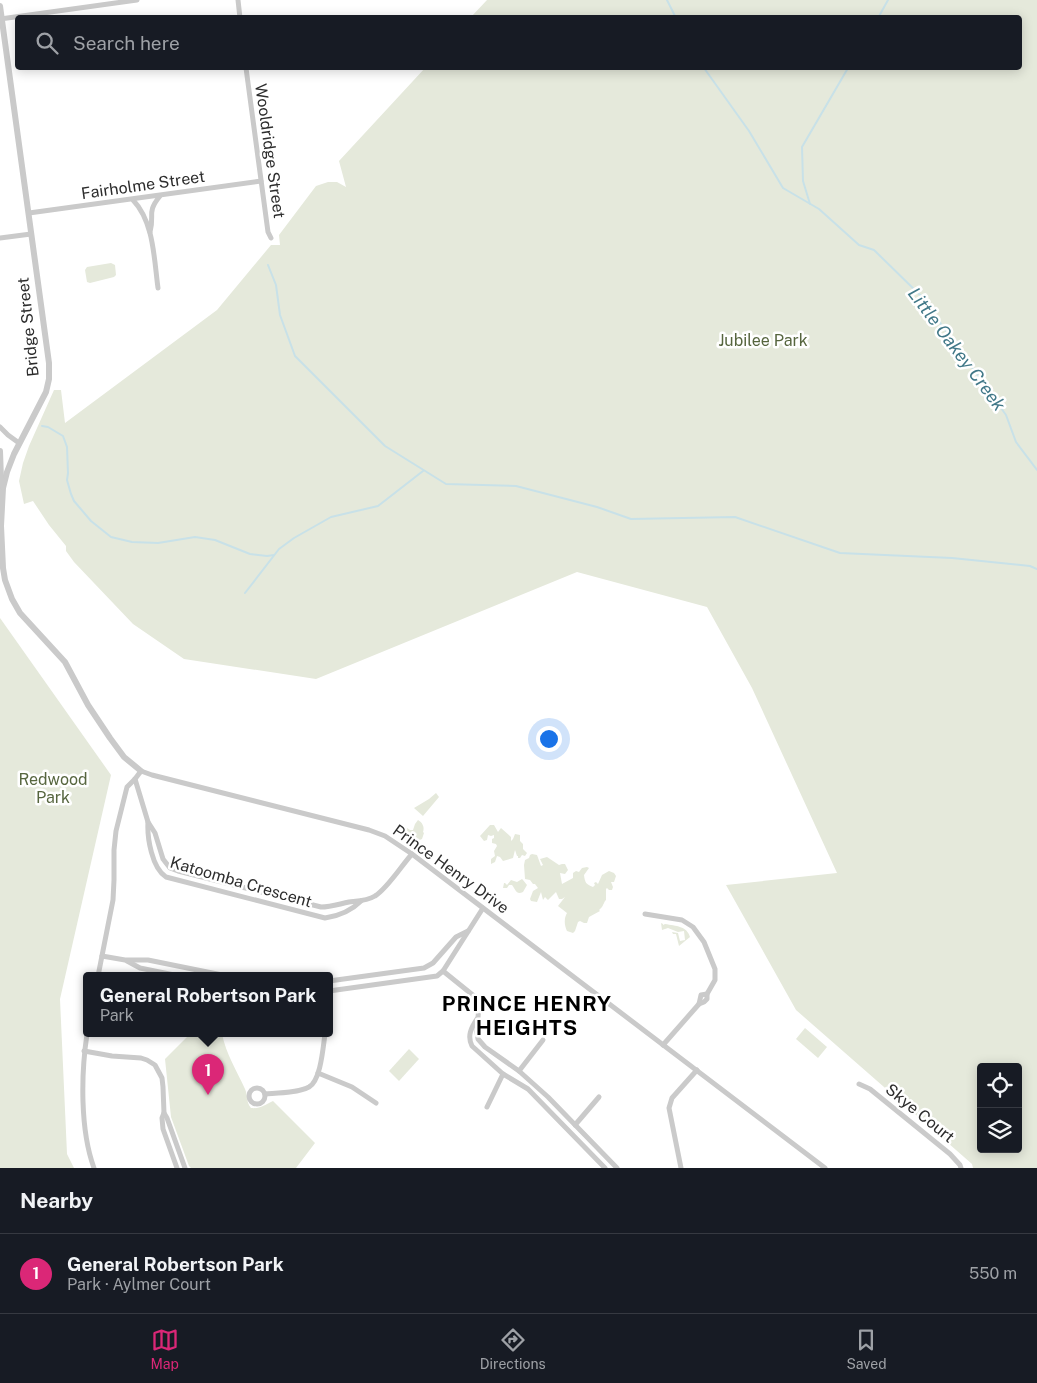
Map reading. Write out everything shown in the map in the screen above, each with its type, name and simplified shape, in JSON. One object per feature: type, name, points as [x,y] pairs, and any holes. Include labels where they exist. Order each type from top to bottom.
[{"type":"street","points":[[30,15],[137,0]]},
{"type":"street","points":[[238,0],[240,15]]},
{"type":"street","name":"Bridge Street","points":[[0,6],[49,363],[46,392],[19,442],[3,488],[1,526],[5,580],[20,613],[65,662],[88,705],[124,758],[141,771]]},
{"type":"street","points":[[1,19],[15,17]]},
{"type":"street","name":"Wooldridge Street","points":[[246,70],[270,238]]},
{"type":"street","name":"Fairholme Street","points":[[29,213],[261,182]]},
{"type":"street","points":[[150,232],[152,208],[160,196]]},
{"type":"street","points":[[133,200],[142,210],[150,232],[158,288]]},
{"type":"street","points":[[0,238],[31,234]]},
{"type":"street","points":[[0,427],[19,442]]},
{"type":"street","points":[[0,451],[3,488]]},
{"type":"street","points":[[99,972],[112,900],[116,831],[128,787],[141,771]]},
{"type":"street","name":"Prince Henry Drive","points":[[141,771],[370,830],[385,836],[412,854],[825,1168]]},
{"type":"street","name":"Katoomba Crescent","points":[[135,779],[148,822],[155,833],[163,859],[170,868],[178,871],[322,907],[329,907],[362,901],[376,896],[412,854]]},
{"type":"street","name":"Katoomba Crescent","points":[[148,822],[148,840],[157,870],[166,877],[326,918],[334,917],[353,909],[362,901]]},
{"type":"street","points":[[333,990],[437,976],[443,971],[483,908]]},
{"type":"street","points":[[645,914],[682,920],[693,927],[704,942],[715,968],[715,980],[707,994],[701,995],[699,1004],[663,1045]]},
{"type":"street","points":[[333,980],[424,968],[433,963],[456,936],[468,930]]},
{"type":"street","points":[[102,956],[125,960],[148,960],[207,972]]},
{"type":"street","points":[[125,960],[140,968],[160,972]]},
{"type":"street","points":[[443,971],[474,996],[479,1004],[477,1019],[478,1039],[485,1047],[519,1071],[548,1097],[617,1168]]},
{"type":"street","points":[[477,1019],[469,1036],[472,1046],[503,1074],[528,1089],[604,1168]]},
{"type":"street","points":[[86,1037],[83,1083],[85,1132],[94,1168]]},
{"type":"street","points":[[266,1094],[304,1089],[311,1086],[318,1074],[324,1037]]},
{"type":"street","points":[[519,1071],[542,1040]]},
{"type":"street","points":[[84,1051],[112,1056],[141,1058],[155,1065],[162,1078],[163,1129],[177,1168]]},
{"type":"street","points":[[680,1168],[669,1108],[672,1098],[697,1070]]},
{"type":"street","points":[[318,1074],[352,1087],[376,1103]]},
{"type":"street","points":[[487,1107],[503,1074]]},
{"type":"street","name":"Skye Court","points":[[859,1084],[870,1089],[950,1154],[961,1168]]},
{"type":"street","points":[[575,1125],[599,1096]]},
{"type":"street","points":[[164,1113],[185,1168]]},
{"type":"green space","name":"Jubilee Park","points":[[487,0],[1037,0],[1037,1168],[973,1168],[972,1164],[796,1010],[726,885],[837,873],[752,688],[707,607],[577,572],[316,679],[184,659],[133,624],[74,562],[66,551],[66,546],[33,501],[24,504],[19,481],[23,463],[54,390],[61,390],[65,423],[217,310],[271,245],[280,245],[279,235],[316,186],[328,182],[337,182],[346,187],[339,161],[423,70],[1022,70],[1022,15],[473,15]]},
{"type":"green space","points":[[111,263],[115,265],[116,275],[114,277],[90,283],[87,282],[85,270],[87,267]]},
{"type":"green space","name":"Redwood Park","points":[[0,618],[111,775],[60,999],[67,1154],[74,1168],[0,1168]]},
{"type":"green space","points":[[436,793],[439,797],[423,816],[414,808],[429,799]]},
{"type":"green space","points":[[418,820],[422,823],[424,830],[422,839],[410,844],[409,841],[405,843],[403,840],[406,833],[404,829],[413,830]]},
{"type":"green space","points":[[490,825],[494,825],[498,832],[501,828],[511,837],[511,841],[515,834],[520,835],[523,849],[527,853],[525,856],[522,855],[518,858],[515,850],[513,858],[503,861],[497,856],[495,862],[491,864],[491,859],[495,856],[494,851],[497,846],[492,843],[494,835],[488,835],[487,840],[484,841],[480,836]]},
{"type":"green space","points":[[532,854],[537,855],[541,866],[543,865],[540,859],[547,857],[559,865],[565,864],[568,870],[565,874],[560,873],[562,884],[573,878],[573,873],[587,867],[589,868],[584,875],[585,880],[587,884],[593,887],[594,883],[598,884],[602,875],[609,871],[616,876],[614,882],[611,882],[612,890],[606,889],[606,900],[600,911],[589,917],[587,923],[578,922],[573,933],[566,929],[565,919],[567,913],[558,906],[565,897],[559,899],[556,892],[548,900],[545,897],[543,900],[541,892],[537,902],[531,901],[533,891],[538,888],[530,880],[525,879],[524,865],[525,860]]},
{"type":"green space","points":[[522,879],[527,885],[521,893],[517,892],[512,885],[503,888],[504,883],[507,885],[511,880],[517,882]]},
{"type":"green space","points":[[661,923],[663,925],[680,927],[689,933],[690,937],[679,946],[676,934],[672,932],[678,933],[680,941],[685,940],[684,931],[678,932],[668,928],[662,930]]},
{"type":"green space","points":[[805,1028],[827,1047],[818,1058],[796,1039]]},
{"type":"green space","points":[[187,1037],[223,1037],[251,1108],[260,1107],[273,1101],[315,1143],[296,1168],[191,1168],[171,1117],[165,1059]]},
{"type":"green space","points":[[409,1049],[419,1059],[399,1081],[389,1071]]},
{"type":"waterway","name":"Little Oakey Creek","points":[[667,0],[674,15]]},
{"type":"waterway","points":[[880,15],[888,0]]},
{"type":"waterway","name":"Little Oakey Creek","points":[[705,70],[749,131],[783,188],[819,209],[859,245],[874,250],[921,296],[1006,415],[1016,442],[1037,470]]},
{"type":"waterway","points":[[810,204],[803,181],[802,147],[847,70]]},
{"type":"waterway","points":[[268,265],[276,285],[280,315],[295,356],[385,446],[446,484],[516,486],[597,507],[631,519],[735,517],[840,553],[952,558],[1030,566],[1037,569]]},
{"type":"waterway","points":[[42,426],[48,427],[63,436],[67,447],[67,480],[74,501],[91,521],[111,537],[132,542],[158,543],[195,537],[215,540],[250,554],[274,555]]},
{"type":"waterway","points":[[245,593],[279,549],[294,538],[331,517],[378,506],[423,471]]},
{"type":"place","name":"General Robertson Park","points":[[208,1095]]},
{"type":"district","name":"PRINCE HENRY HEIGHTS","points":[[527,1015]]}]
